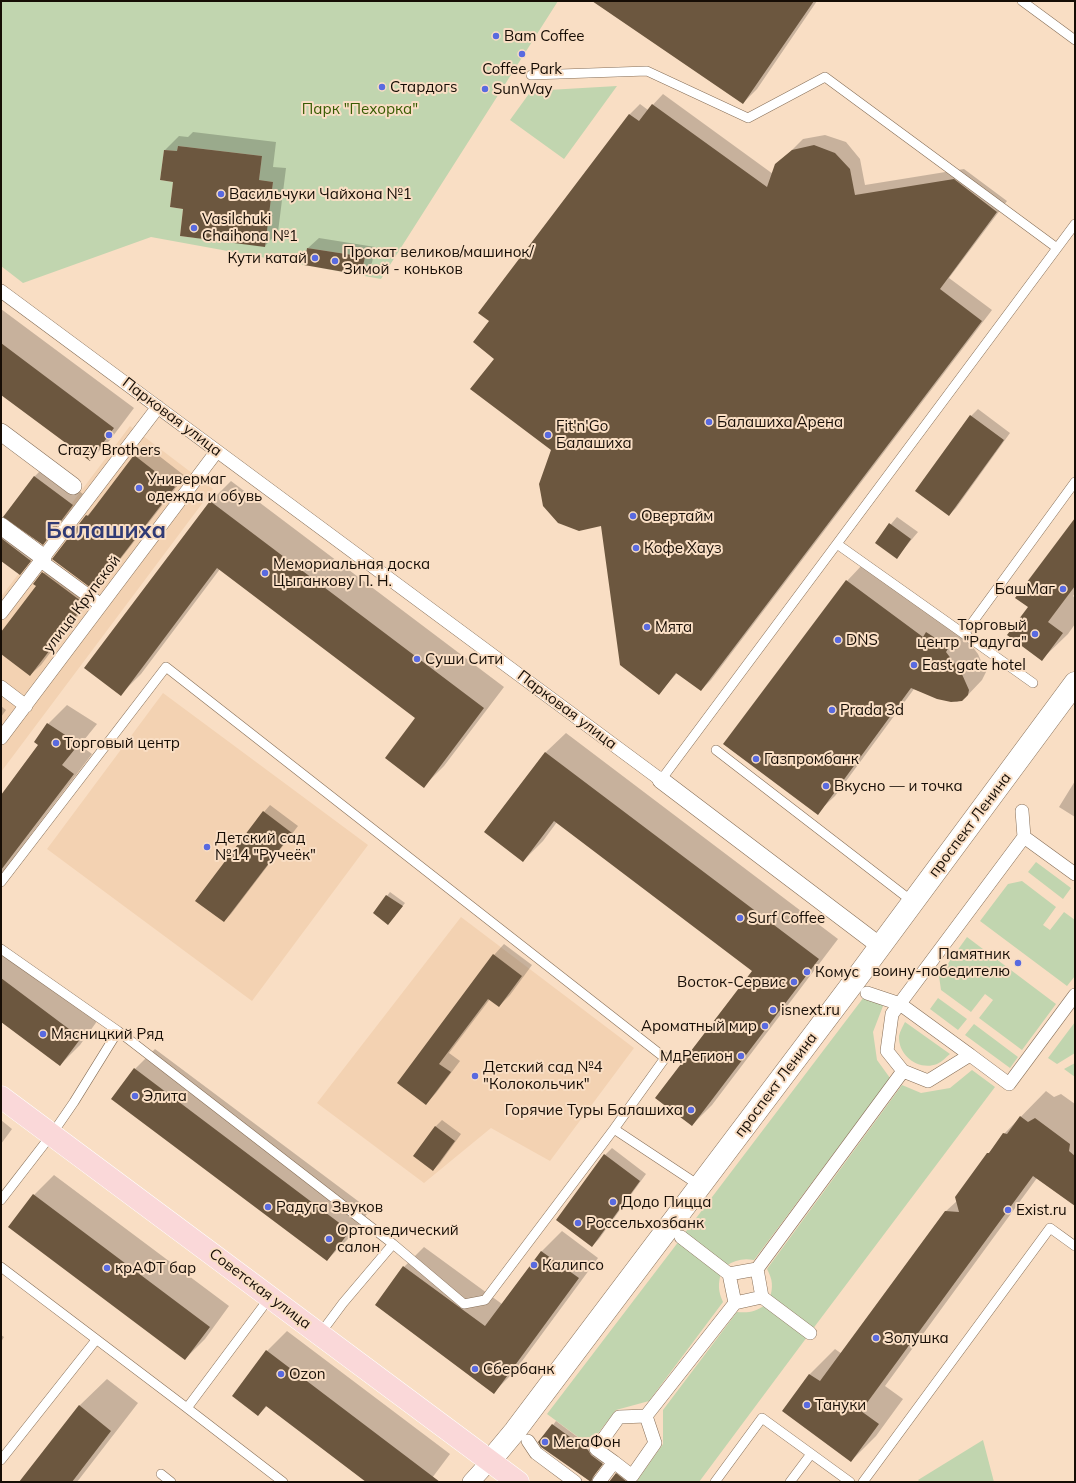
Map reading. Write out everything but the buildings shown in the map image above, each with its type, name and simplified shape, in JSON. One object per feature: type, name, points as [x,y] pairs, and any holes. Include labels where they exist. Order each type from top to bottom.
[{"type":"main road","name":"проспект Ленина","points":[[490,1461],[515,1431],[700,1186],[1075,683]]},
{"type":"main road","name":"Советская улица","points":[[1,1097],[518,1482]]},
{"type":"street","name":"Парковая улица","points":[[1,290],[661,780],[880,946]]},
{"type":"street","points":[[1,613],[158,407]]},
{"type":"street","points":[[1,432],[88,498]]},
{"type":"street","name":"улица Крупской","points":[[1,738],[217,451]]},
{"type":"street","points":[[1,526],[101,605]]},
{"type":"street","points":[[1,687],[26,706]]},
{"type":"street","points":[[970,1056],[928,1081],[903,1071],[887,1051],[892,1014],[1024,837],[1022,811]]},
{"type":"street","points":[[1024,837],[1075,874]]},
{"type":"street","points":[[867,993],[900,1004],[1010,1084],[1075,996]]},
{"type":"street","points":[[730,1274],[757,1269],[903,1071]]},
{"type":"street","points":[[681,1237],[730,1274],[735,1302]]},
{"type":"street","points":[[757,1269],[762,1298],[810,1333]]},
{"type":"street","points":[[646,1416],[654,1444],[632,1476],[596,1449],[619,1417],[646,1416],[735,1302],[762,1298]]},
{"type":"street","points":[[528,1441],[536,1453],[575,1482]]},
{"type":"street","name":"проспект Ленина","points":[[471,1482],[490,1461]]},
{"type":"street","points":[[599,1482],[614,1462]]},
{"type":"lane","points":[[1022,1],[1075,40]]},
{"type":"lane","points":[[531,75],[647,71],[748,118],[825,77],[1057,248]]},
{"type":"lane","points":[[661,780],[1075,224]]},
{"type":"lane","points":[[964,634],[1075,482]]},
{"type":"lane","points":[[837,544],[1033,683]]},
{"type":"lane","points":[[1,882],[166,667],[664,1058],[614,1129],[485,1300],[464,1304],[393,1244],[118,1031],[1,949]]},
{"type":"lane","points":[[716,750],[913,902]]},
{"type":"lane","points":[[1,1200],[52,1134],[74,1102],[118,1031]]},
{"type":"lane","points":[[614,1129],[700,1186]]},
{"type":"lane","points":[[863,1482],[1050,1228],[1075,1246]]},
{"type":"lane","points":[[320,1334],[343,1303],[393,1244]]},
{"type":"lane","points":[[1,1267],[283,1482]]},
{"type":"lane","points":[[186,1408],[270,1297]]},
{"type":"lane","points":[[1,1460],[96,1340]]},
{"type":"lane","points":[[715,1482],[762,1418],[850,1482]]},
{"type":"lane","points":[[790,1482],[811,1454]]},
{"type":"lane","points":[[160,1474],[171,1482]]},
{"type":"shaded area","points":[[130,426],[213,489],[1,772],[1,597]]},
{"type":"shaded area","name":"Детский сад №14 \"Ручеёк\"","points":[[163,693],[368,845],[252,1001],[47,849]]},
{"type":"shaded area","name":"Детский сад №4 \"Колокольчик\"","points":[[461,917],[634,1048],[550,1161],[491,1128],[424,1183],[317,1103]]},
{"type":"green space","name":"Парк \"Пехорка\"","points":[[1,1],[558,1],[381,279],[312,266],[361,275],[365,257],[307,248],[304,265],[151,237],[23,283],[1,266]],"holes":[[[178,146],[262,156],[259,180],[273,182],[265,246],[180,236],[183,209],[170,207],[173,182],[160,180],[164,150],[177,151]]]},
{"type":"green space","points":[[617,86],[564,159],[510,120],[531,91]]},
{"type":"green space","points":[[1036,862],[1071,888],[1063,899],[1028,872]]},
{"type":"green space","points":[[1022,881],[1056,907],[1043,925],[1050,930],[1064,912],[1075,920],[1075,976],[1067,986],[980,921],[1008,884]]},
{"type":"green space","points":[[967,937],[1056,1004],[1022,1050],[979,1018],[993,1000],[985,994],[971,1012],[941,990],[939,976]]},
{"type":"green space","points":[[867,993],[883,1006],[873,1032],[877,1060],[890,1078],[754,1260],[739,1260],[726,1266],[684,1234]]},
{"type":"green space","points":[[938,998],[967,1019],[958,1030],[930,1009]]},
{"type":"green space","points":[[905,1022],[950,1054],[939,1063],[930,1066],[911,1060],[902,1050],[900,1043],[899,1034]]},
{"type":"green space","points":[[1075,1022],[1075,1053],[1057,1064],[1048,1058]]},
{"type":"green space","points":[[974,1024],[1018,1057],[1010,1068],[965,1035]]},
{"type":"green space","points":[[1075,1063],[1075,1077],[1064,1069]]},
{"type":"green space","points":[[972,1070],[995,1087],[812,1330],[770,1298],[772,1284],[767,1269],[902,1085],[921,1093],[950,1088]]},
{"type":"green space","points":[[679,1241],[721,1273],[719,1288],[723,1302],[649,1401],[616,1410],[589,1445],[547,1414]]},
{"type":"green space","points":[[765,1305],[807,1337],[699,1482],[637,1481],[663,1444],[663,1410],[737,1312],[752,1312]]},
{"type":"green space","points":[[983,1440],[994,1482],[920,1482],[918,1480]]},
{"type":"place","name":"Bam Coffee","points":[[496,36]]},
{"type":"place","name":"Coffee Park","points":[[522,54]]},
{"type":"place","name":"Стардогs","points":[[382,87]]},
{"type":"place","name":"SunWay","points":[[485,89]]},
{"type":"place","name":"Васильчуки Чайхона №1","points":[[221,194]]},
{"type":"place","name":"Vasilchuki Chaihona №1","points":[[194,228]]},
{"type":"place","name":"Кути катай","points":[[315,258]]},
{"type":"place","name":"Прокат великов/машинок/ Зимой - коньков","points":[[335,261]]},
{"type":"place","name":"Балашиха Арена","points":[[709,422]]},
{"type":"place","name":"Crazy Brothers","points":[[109,435]]},
{"type":"place","name":"Fit'n'Go Балашиха","points":[[548,435]]},
{"type":"place","name":"Универмаг одежда и обувь","points":[[139,488]]},
{"type":"place","name":"Овертайм","points":[[633,516]]},
{"type":"place","name":"Кофе Хауз","points":[[636,548]]},
{"type":"place","name":"Мемориальная доска Цыганкову П. Н.","points":[[265,573]]},
{"type":"place","name":"БашМаг","points":[[1063,589]]},
{"type":"place","name":"Мята","points":[[647,627]]},
{"type":"place","name":"Торговый центр \"Радуга\"","points":[[1035,634]]},
{"type":"place","name":"DNS","points":[[838,640]]},
{"type":"place","name":"Суши Сити","points":[[417,659]]},
{"type":"place","name":"East gate hotel","points":[[914,665]]},
{"type":"place","name":"Prada 3d","points":[[832,710]]},
{"type":"place","name":"Торговый центр","points":[[56,743]]},
{"type":"place","name":"Газпромбанк","points":[[756,759]]},
{"type":"place","name":"Вкусно — и точка","points":[[826,786]]},
{"type":"place","name":"Детский сад №14 \"Ручеёк\"","points":[[207,847]]},
{"type":"place","name":"Surf Coffee","points":[[740,918]]},
{"type":"place","name":"Памятник воину-победителю","points":[[1018,963]]},
{"type":"place","name":"Комус","points":[[807,972]]},
{"type":"place","name":"Восток-Сервис","points":[[794,982]]},
{"type":"place","name":"isnext.ru","points":[[773,1010]]},
{"type":"place","name":"Ароматный мир","points":[[765,1026]]},
{"type":"place","name":"Мясницкий Ряд","points":[[43,1034]]},
{"type":"place","name":"МдРегион","points":[[741,1056]]},
{"type":"place","name":"Детский сад №4 \"Колокольчик\"","points":[[475,1076]]},
{"type":"place","name":"Элита","points":[[135,1096]]},
{"type":"place","name":"Горячие Туры Балашиха","points":[[691,1110]]},
{"type":"place","name":"Додо Пицца","points":[[613,1202]]},
{"type":"place","name":"Радуга Звуков","points":[[268,1207]]},
{"type":"place","name":"Exist.ru","points":[[1008,1210]]},
{"type":"place","name":"Россельхозбанк","points":[[578,1223]]},
{"type":"place","name":"Ортопедический салон","points":[[329,1239]]},
{"type":"place","name":"Калипсо","points":[[534,1265]]},
{"type":"place","name":"крАФТ бар","points":[[107,1268]]},
{"type":"place","name":"Золушка","points":[[876,1338]]},
{"type":"place","name":"Сбербанк","points":[[475,1369]]},
{"type":"place","name":"Ozon","points":[[281,1374]]},
{"type":"place","name":"Тануки","points":[[807,1405]]},
{"type":"place","name":"МегаФон","points":[[545,1442]]},
{"type":"district","name":"Балашиха","points":[[106,531]]}]
